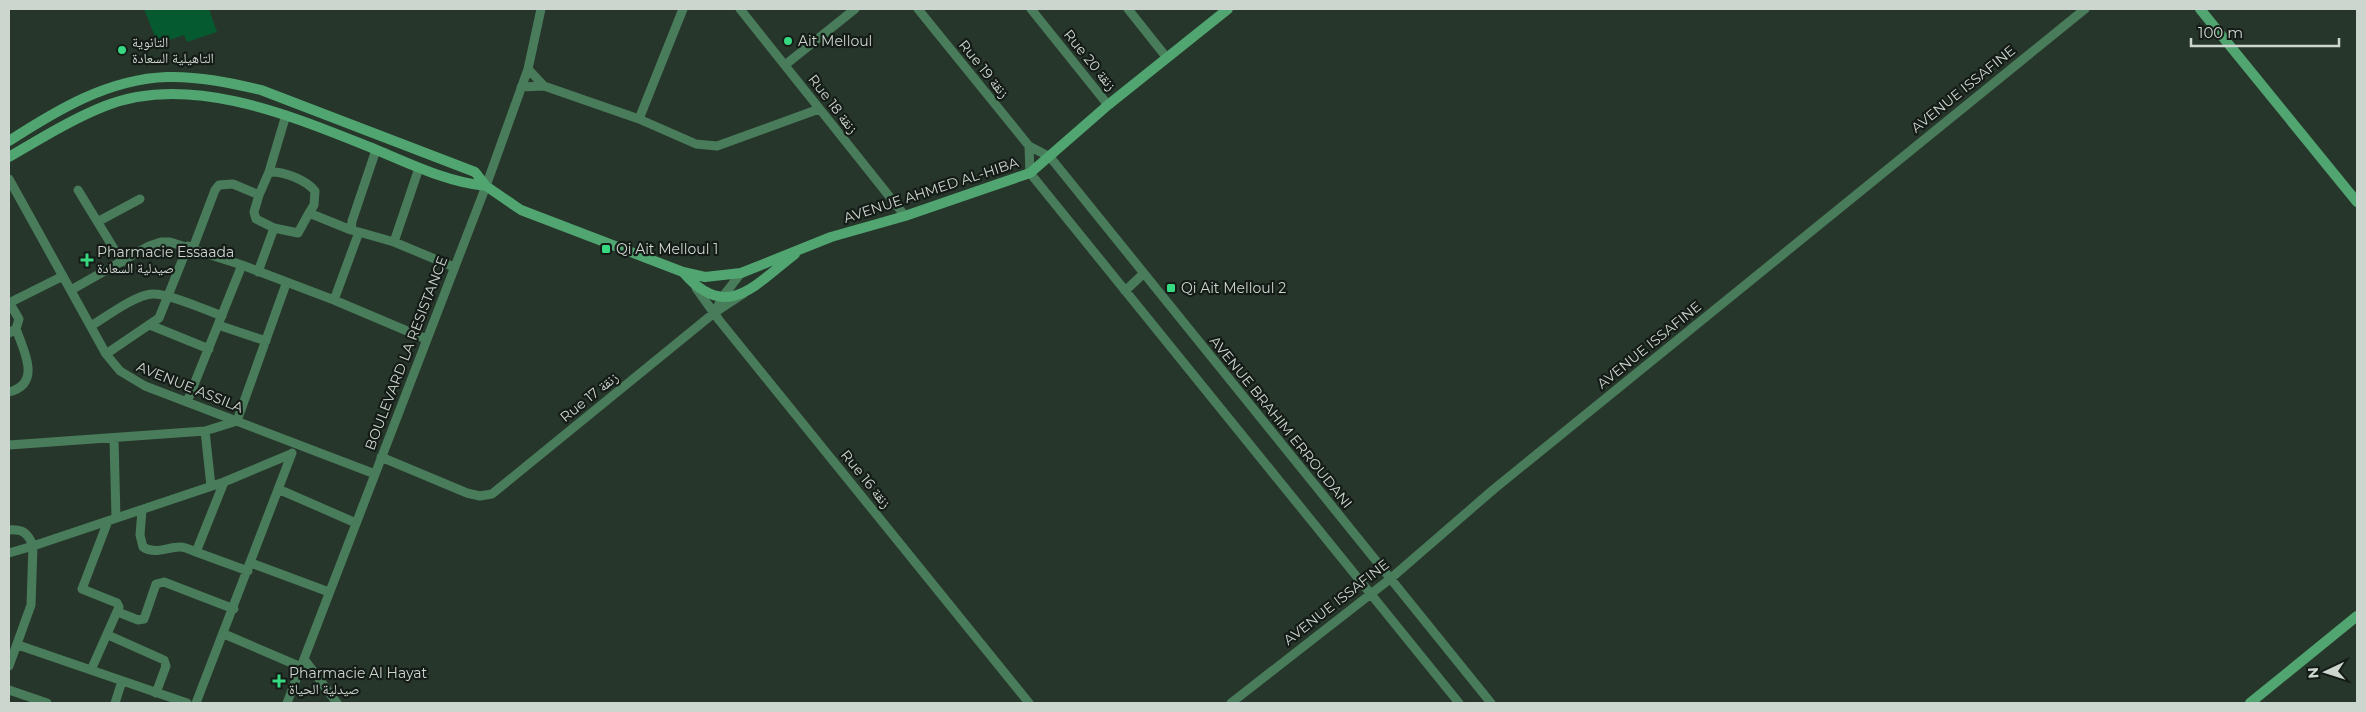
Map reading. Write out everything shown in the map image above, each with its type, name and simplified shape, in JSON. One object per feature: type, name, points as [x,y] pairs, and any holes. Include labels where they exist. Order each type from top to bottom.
[{"type":"street","name":"BOULEVARD LA RESISTANCE","points":[[287,703],[486,186],[528,69],[541,9]]},
{"type":"street","points":[[639,118],[683,9]]},
{"type":"street","name":"Rue 18 زنقة","points":[[740,9],[905,216]]},
{"type":"street","points":[[785,65],[855,9]]},
{"type":"street","name":"Rue 19 زنقة","points":[[918,9],[1029,146],[1050,157]]},
{"type":"street","name":"Rue 20 زنقة","points":[[1032,9],[1108,105]]},
{"type":"street","points":[[1128,9],[1167,58]]},
{"type":"street","name":"AVENUE AHMED AL-HIBA","points":[[9,140],[73,103],[105,89],[167,77],[227,83],[261,90],[475,172],[486,186],[521,210],[683,272],[704,277],[741,272],[831,237],[905,216],[1030,173],[1108,105],[1228,9]]},
{"type":"street","name":"AVENUE ISSAFINE","points":[[1231,703],[1390,579],[1494,490],[2085,9]]},
{"type":"street","points":[[2200,9],[2357,202]]},
{"type":"street","points":[[528,69],[544,86]]},
{"type":"street","points":[[521,87],[544,86],[639,118],[696,144],[717,146],[820,109]]},
{"type":"street","points":[[9,157],[107,105],[138,98],[164,95],[197,96],[231,100],[286,115],[420,168],[471,185],[486,186]]},
{"type":"street","points":[[73,103],[80,118]]},
{"type":"street","points":[[270,172],[283,174],[314,188],[316,196],[310,213],[298,233],[274,228],[256,219],[254,212],[259,195],[270,172],[286,115]]},
{"type":"street","points":[[1029,146],[1030,173],[1459,703]]},
{"type":"street","points":[[334,300],[355,231],[357,204],[376,150]]},
{"type":"street","name":"AVENUE BRAHIM ERROUDANI","points":[[1050,157],[1491,703]]},
{"type":"street","points":[[394,242],[420,168]]},
{"type":"street","name":"AVENUE ASSILA","points":[[9,178],[106,354],[120,371],[146,386],[375,474]]},
{"type":"street","points":[[106,354],[159,318],[215,190],[220,185],[233,184],[259,195]]},
{"type":"street","points":[[78,190],[99,221],[122,262]]},
{"type":"street","points":[[99,221],[140,199]]},
{"type":"street","points":[[310,213],[355,231],[394,242],[454,266]]},
{"type":"street","points":[[258,272],[274,228]]},
{"type":"street","points":[[71,290],[156,243],[165,242],[190,247],[242,265],[286,284],[334,300],[426,339]]},
{"type":"street","name":"Rue 17 زنقة","points":[[381,457],[466,493],[480,496],[492,494],[714,313],[750,289],[799,250]]},
{"type":"street","points":[[188,402],[242,265]]},
{"type":"street","name":"Rue 16 زنقة","points":[[683,272],[1029,703]]},
{"type":"street","points":[[714,313],[722,298],[741,272]]},
{"type":"street","points":[[1125,291],[1143,274]]},
{"type":"street","points":[[9,392],[23,386],[28,371],[26,357],[12,331],[19,319],[9,302],[63,276]]},
{"type":"street","points":[[9,445],[205,431],[237,421],[286,284]]},
{"type":"street","points":[[696,288],[709,295],[722,298],[734,297],[750,289]]},
{"type":"street","points":[[91,326],[144,296],[154,294],[168,298],[266,340]]},
{"type":"street","points":[[150,325],[209,349]]},
{"type":"street","points":[[205,431],[211,486]]},
{"type":"street","points":[[90,670],[108,635],[119,607],[117,603],[82,590],[112,520],[114,439]]},
{"type":"street","points":[[196,703],[234,609],[296,443]]},
{"type":"street","points":[[9,553],[224,482],[291,454]]},
{"type":"street","points":[[196,552],[224,482]]},
{"type":"street","points":[[278,489],[356,523]]},
{"type":"street","points":[[142,510],[140,535],[143,547],[149,551],[178,547],[329,592]]},
{"type":"street","points":[[9,530],[23,531],[30,537],[33,546],[32,597],[18,645],[9,666]]},
{"type":"street","points":[[118,612],[138,620],[144,619],[156,584],[164,582],[234,609]]},
{"type":"street","points":[[2250,703],[2357,616]]},
{"type":"street","points":[[224,634],[302,663],[337,703]]},
{"type":"street","points":[[108,635],[164,660],[166,666],[156,693]]},
{"type":"street","points":[[18,645],[187,703]]},
{"type":"street","points":[[115,703],[122,681]]},
{"type":"street","points":[[9,690],[43,703]]},
{"type":"green space","points":[[144,9],[209,9],[217,32],[187,42],[184,35],[158,44]]},
{"type":"place","name":"Ait Melloul","points":[[788,41]]},
{"type":"place","name":"التانوية التاهيلية السعادة","points":[[122,50]]},
{"type":"place","name":"Qi Ait Melloul 1","points":[[606,249]]},
{"type":"place","name":"Pharmacie Essaada صيدلية السعادة","points":[[87,260]]},
{"type":"place","name":"Qi Ait Melloul 2","points":[[1171,288]]},
{"type":"place","name":"Pharmacie Al Hayat صيدلية الحياة","points":[[279,681]]}]
